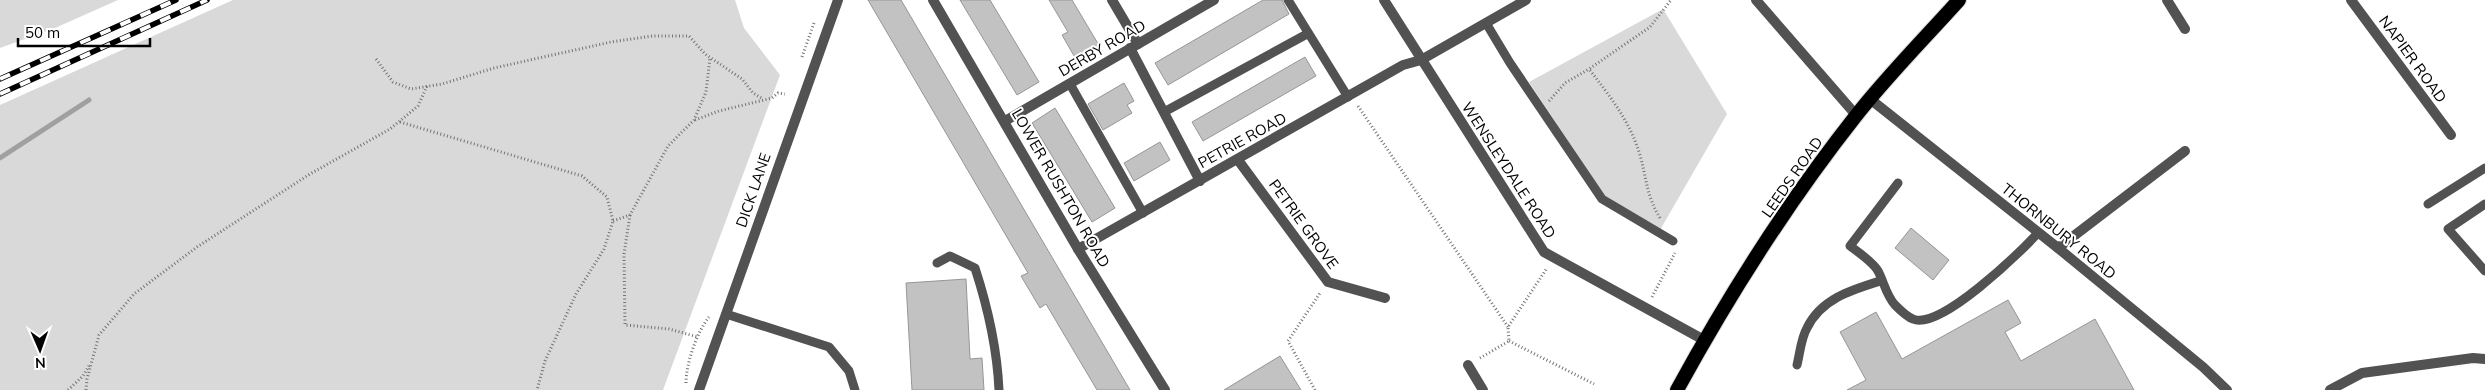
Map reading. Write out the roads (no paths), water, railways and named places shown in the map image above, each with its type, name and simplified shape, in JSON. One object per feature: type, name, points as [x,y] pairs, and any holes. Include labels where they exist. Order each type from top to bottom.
[{"type":"highway","name":"LEEDS ROAD","points":[[1677,390],[1704,340],[1763,246],[1856,115],[1959,0]]},
{"type":"street","name":"DICK LANE","points":[[699,390],[838,0]]},
{"type":"street","name":"LOWER RUSHTON ROAD","points":[[933,0],[1078,249],[1165,390]]},
{"type":"street","points":[[1112,0],[1164,112],[1200,180]]},
{"type":"street","name":"DERBY ROAD","points":[[1005,122],[1214,0]]},
{"type":"street","name":"WENSLEYDALE ROAD","points":[[1384,0],[1544,252],[1704,340]]},
{"type":"street","name":"PETRIE ROAD","points":[[1078,249],[1403,65],[1422,60],[1526,0]]},
{"type":"street","points":[[1756,0],[1856,115]]},
{"type":"street","points":[[2166,0],[2185,29]]},
{"type":"street","name":"NAPIER ROAD","points":[[2351,0],[2450,135]]},
{"type":"street","name":"THORNBURY ROAD","points":[[1870,100],[2058,248],[2203,367],[2227,390]]},
{"type":"street","points":[[2058,248],[2185,151]]},
{"type":"street","name":"PETRIE GROVE","points":[[1238,160],[1328,282],[1385,298]]},
{"type":"street","points":[[2330,390],[2362,373],[2473,358],[2485,359]]},
{"type":"street","points":[[1468,365],[1483,390]]},
{"type":"lane","points":[[1288,0],[1307,34],[1349,97]]},
{"type":"lane","points":[[1486,23],[1541,110],[1602,199],[1673,241]]},
{"type":"lane","points":[[1164,112],[1307,34]]},
{"type":"lane","points":[[1070,84],[1143,212]]},
{"type":"lane","points":[[2428,204],[2485,168]]},
{"type":"lane","points":[[1898,183],[1850,246],[1878,271],[1880,281],[1894,304],[1914,320],[1928,320],[1984,284],[2004,269],[2038,233]]},
{"type":"lane","points":[[2485,204],[2448,229],[2485,270]]},
{"type":"lane","points":[[937,263],[950,256],[975,268],[990,318],[999,390]]},
{"type":"lane","points":[[1797,365],[1806,329],[1816,311],[1846,292],[1880,281]]},
{"type":"lane","points":[[726,314],[829,347],[849,371],[855,390]]},
{"type":"waterway","points":[[0,158],[89,100]]},
{"type":"railway","points":[[0,79],[176,0]]},
{"type":"railway","points":[[0,94],[207,0]]}]
